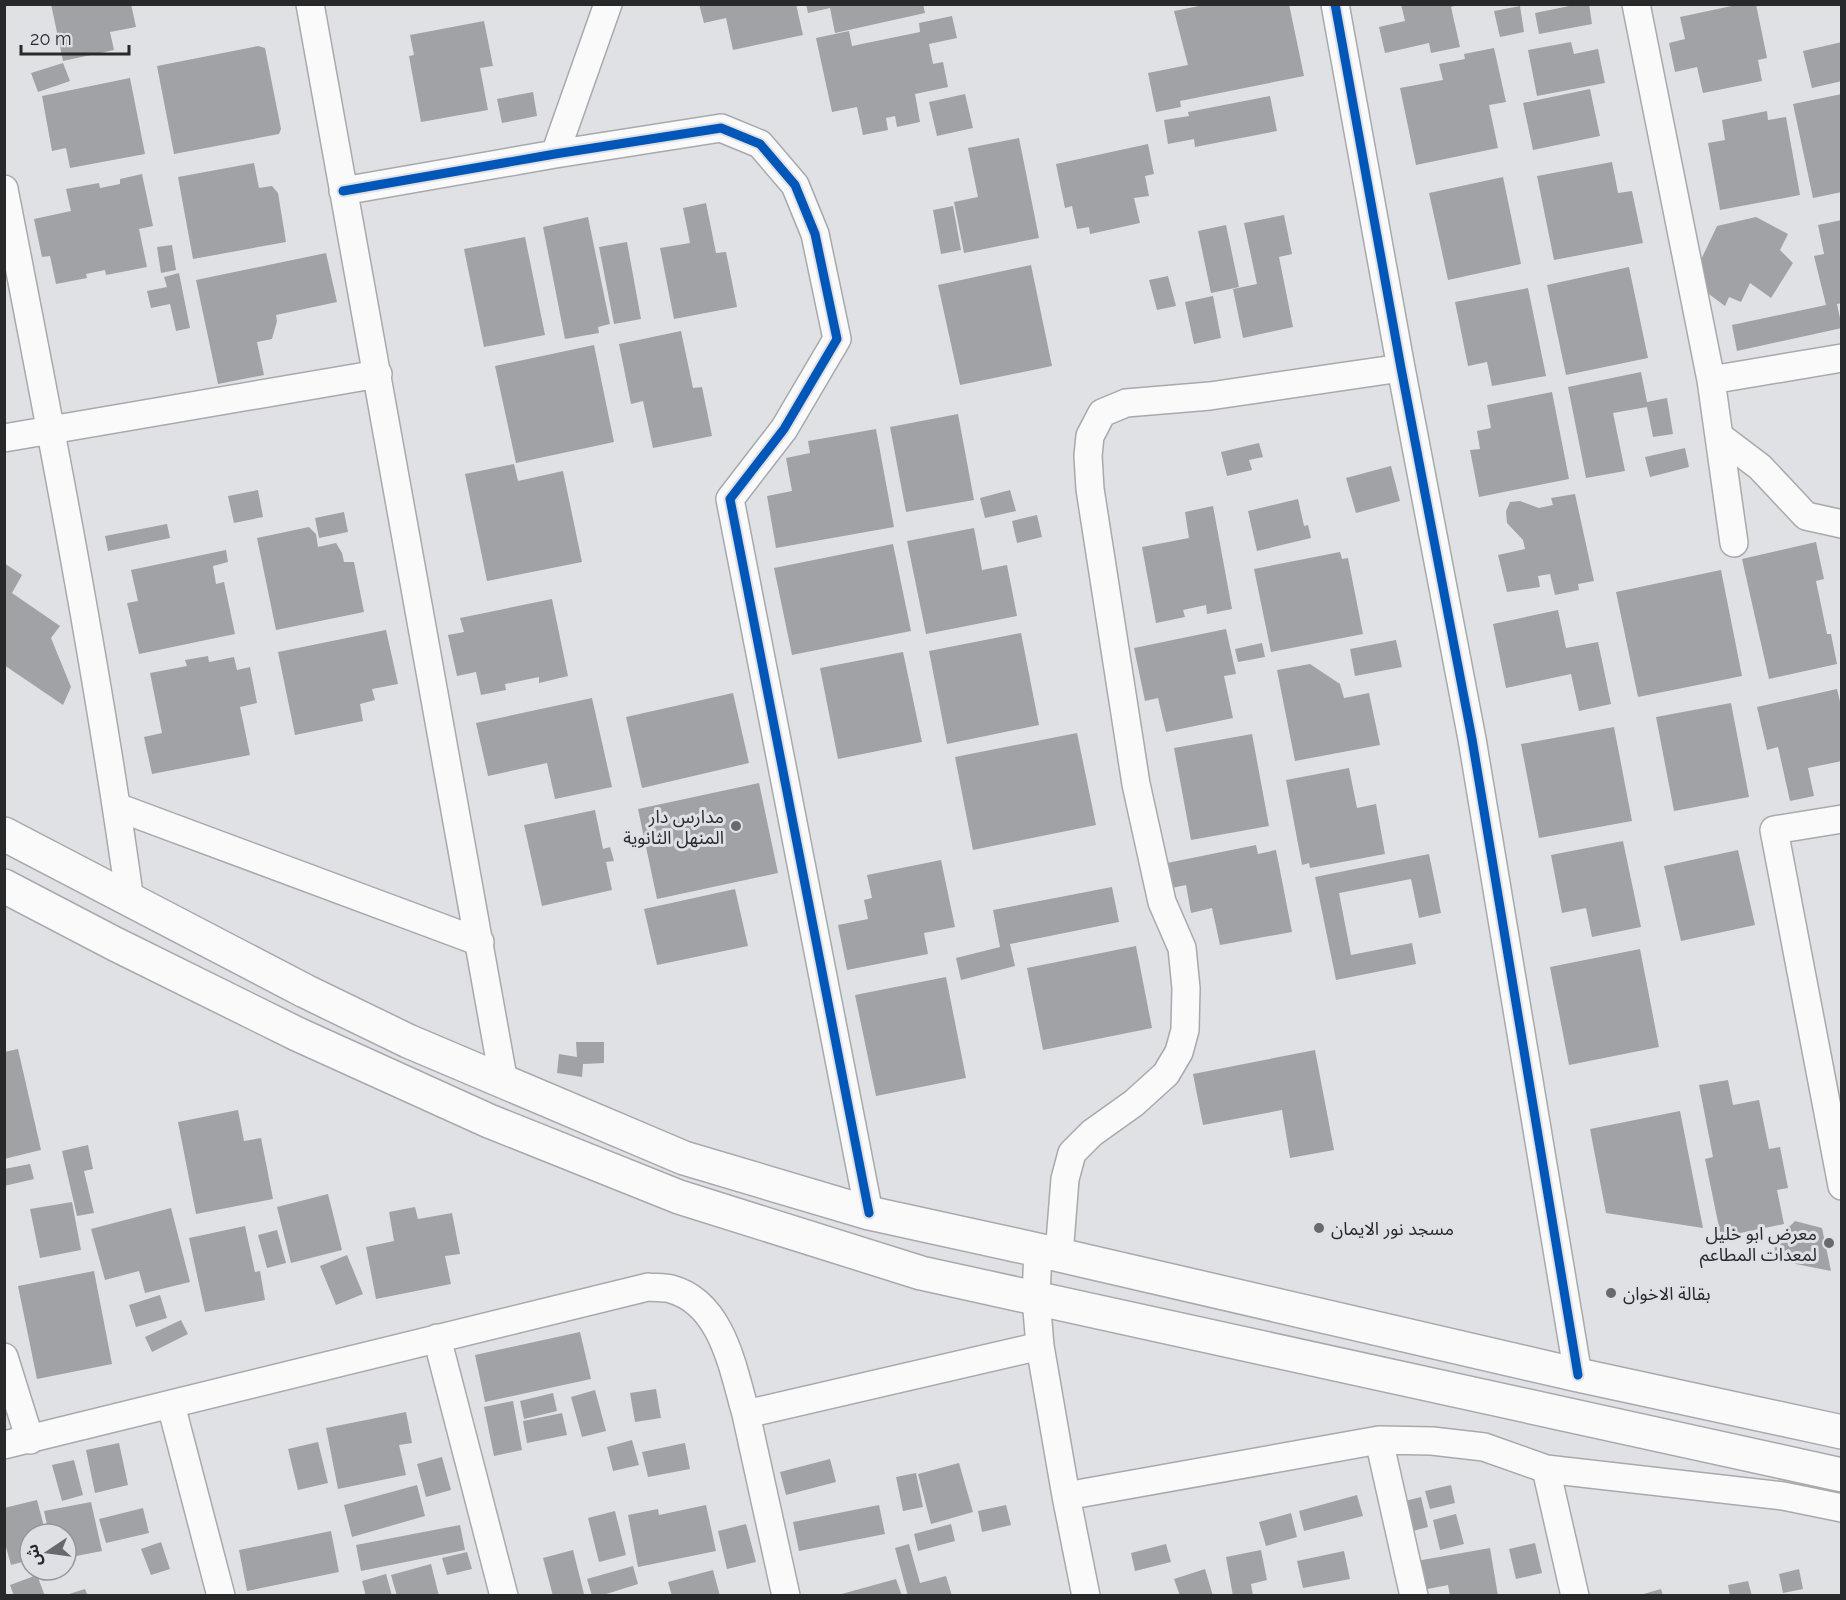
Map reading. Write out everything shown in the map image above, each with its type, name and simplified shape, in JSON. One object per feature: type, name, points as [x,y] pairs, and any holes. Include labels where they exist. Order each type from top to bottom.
[{"type":"main road","points":[[4,834],[305,991],[408,1041],[684,1158],[869,1213],[1578,1376],[1842,1432]]},
{"type":"main road","points":[[4,886],[297,1034],[499,1125],[679,1197],[813,1240],[921,1273],[1842,1475]]},
{"type":"street","points":[[310,4],[504,1083]]},
{"type":"street","points":[[555,154],[608,4]]},
{"type":"street","points":[[1335,4],[1401,368],[1472,739],[1578,1376]]},
{"type":"street","points":[[1636,4],[1711,380],[1734,543]]},
{"type":"street","points":[[344,191],[721,128],[760,144],[795,185],[815,234],[837,339],[784,429],[729,500],[869,1213]]},
{"type":"street","points":[[4,189],[51,431],[117,807],[130,901]]},
{"type":"street","points":[[1711,380],[1842,358]]},
{"type":"street","points":[[1086,1596],[1040,1346],[1035,1298],[1072,1153],[1092,1133],[1134,1103],[1166,1074],[1179,1052],[1185,1030],[1186,988],[1182,948],[1162,902],[1136,784],[1090,489],[1088,456],[1090,436],[1102,413],[1126,403],[1210,396],[1401,368]]},
{"type":"street","points":[[4,438],[378,374]]},
{"type":"street","points":[[1719,436],[1760,467],[1806,516],[1842,524]]},
{"type":"street","points":[[117,807],[480,942]]},
{"type":"street","points":[[1842,819],[1774,830],[1842,1186]]},
{"type":"street","points":[[4,1357],[17,1443],[648,1287],[670,1288],[686,1295],[703,1307],[717,1327],[728,1354],[746,1414],[786,1596]]},
{"type":"street","points":[[437,1338],[504,1596]]},
{"type":"street","points":[[746,1414],[1040,1346]]},
{"type":"street","points":[[171,1405],[220,1596]]},
{"type":"street","points":[[1066,1496],[1379,1440],[1432,1441],[1484,1447],[1546,1469],[1783,1496],[1842,1508]]},
{"type":"street","points":[[1379,1440],[1414,1596]]},
{"type":"street","points":[[1546,1469],[1575,1596]]},
{"type":"building","points":[[51,4],[131,4],[136,27],[110,32],[114,50],[63,61]]},
{"type":"building","points":[[699,4],[796,4],[803,35],[733,50],[726,18],[704,23]]},
{"type":"building","points":[[806,4],[923,4],[925,13],[835,33],[830,8],[808,13]]},
{"type":"building","points":[[1209,4],[1289,4],[1304,76],[1180,101],[1181,107],[1156,112],[1148,73],[1188,65],[1174,11]]},
{"type":"building","points":[[1401,4],[1460,4],[1451,7],[1460,47],[1431,53],[1429,43],[1385,53],[1379,27],[1405,21]]},
{"type":"building","points":[[1589,4],[1592,24],[1539,34],[1535,13]]},
{"type":"building","points":[[1741,4],[1756,4],[1767,58],[1758,60],[1762,81],[1703,93],[1697,67],[1675,72],[1669,43],[1685,39],[1680,17]]},
{"type":"building","points":[[1520,6],[1524,32],[1500,37],[1494,11]]},
{"type":"building","points":[[952,16],[957,38],[929,44],[933,64],[943,62],[948,87],[915,94],[920,122],[897,127],[895,116],[886,118],[888,130],[863,135],[857,107],[832,112],[816,38],[849,31],[852,46],[920,32],[919,23]]},
{"type":"building","points":[[484,21],[493,66],[480,68],[488,110],[421,122],[409,56],[414,55],[410,35]]},
{"type":"building","points":[[1571,42],[1574,54],[1598,49],[1605,83],[1537,96],[1528,50]]},
{"type":"building","points":[[1842,42],[1842,81],[1812,88],[1803,51]]},
{"type":"building","points":[[258,46],[265,48],[281,129],[279,134],[174,154],[157,66]]},
{"type":"building","points":[[1494,48],[1506,102],[1489,105],[1498,148],[1416,165],[1400,88],[1443,80],[1439,64],[1465,59],[1464,54]]},
{"type":"building","points":[[63,63],[70,81],[38,92],[31,73]]},
{"type":"building","points":[[130,78],[145,154],[70,168],[66,148],[52,151],[42,96]]},
{"type":"building","points":[[1590,89],[1600,136],[1533,150],[1523,103]]},
{"type":"building","points":[[533,92],[537,116],[502,123],[497,99]]},
{"type":"building","points":[[965,94],[973,128],[937,136],[929,102]]},
{"type":"building","points":[[1842,94],[1842,192],[1813,198],[1793,104]]},
{"type":"building","points":[[1270,96],[1277,131],[1195,147],[1194,139],[1168,144],[1164,120],[1189,116],[1188,112]]},
{"type":"building","points":[[1767,111],[1768,120],[1786,117],[1800,195],[1720,210],[1708,143],[1725,140],[1722,120]]},
{"type":"building","points":[[1019,138],[1039,238],[964,253],[954,202],[978,197],[968,148]]},
{"type":"building","points":[[1148,144],[1154,174],[1145,176],[1149,196],[1134,198],[1140,223],[1090,234],[1089,227],[1077,229],[1072,206],[1065,208],[1056,164]]},
{"type":"building","points":[[1612,162],[1618,193],[1632,191],[1643,243],[1554,260],[1537,176]]},
{"type":"building","points":[[254,163],[259,188],[272,186],[278,193],[286,242],[193,259],[178,177]]},
{"type":"building","points":[[142,174],[153,226],[139,229],[147,267],[106,275],[105,270],[86,274],[87,278],[56,284],[50,256],[42,257],[34,219],[71,211],[66,189],[99,183],[100,188],[120,184],[120,179]]},
{"type":"building","points":[[1503,177],[1521,264],[1448,280],[1429,193]]},
{"type":"building","points":[[706,203],[716,253],[726,252],[737,307],[674,319],[660,248],[690,243],[683,208]]},
{"type":"building","points":[[953,206],[961,250],[941,254],[933,210]]},
{"type":"building","points":[[1284,215],[1292,254],[1279,257],[1293,327],[1243,338],[1233,289],[1257,284],[1244,223]]},
{"type":"building","points":[[588,217],[610,324],[598,327],[599,333],[565,339],[543,227]]},
{"type":"building","points":[[1756,217],[1788,234],[1780,250],[1793,263],[1771,298],[1750,283],[1741,302],[1729,297],[1725,306],[1698,286],[1697,268],[1717,226]]},
{"type":"building","points":[[1842,220],[1842,303],[1837,304],[1842,328],[1737,351],[1732,325],[1826,305],[1814,256],[1824,254],[1818,225]]},
{"type":"building","points":[[1226,225],[1239,287],[1211,293],[1198,231]]},
{"type":"building","points":[[525,237],[545,335],[484,347],[464,249]]},
{"type":"building","points":[[627,242],[641,319],[614,324],[599,247]]},
{"type":"building","points":[[172,245],[176,270],[161,273],[157,247]]},
{"type":"building","points":[[326,253],[337,302],[276,315],[277,321],[272,339],[257,342],[264,375],[218,384],[196,280]]},
{"type":"building","points":[[1031,265],[1052,366],[960,385],[938,285]]},
{"type":"building","points":[[1629,267],[1648,358],[1566,375],[1547,285]]},
{"type":"building","points":[[179,273],[190,328],[176,331],[170,304],[151,308],[147,291],[167,287],[164,277]]},
{"type":"building","points":[[1168,276],[1176,306],[1157,310],[1149,280]]},
{"type":"building","points":[[1528,288],[1546,376],[1492,386],[1487,362],[1468,366],[1455,302]]},
{"type":"building","points":[[1213,296],[1221,338],[1194,344],[1185,302]]},
{"type":"building","points":[[681,331],[693,388],[702,387],[712,436],[653,448],[643,401],[631,404],[619,344]]},
{"type":"building","points":[[594,345],[614,442],[516,463],[495,366]]},
{"type":"building","points":[[1641,372],[1647,402],[1667,398],[1673,434],[1653,437],[1647,407],[1613,413],[1625,471],[1586,478],[1568,387]]},
{"type":"building","points":[[1552,392],[1569,479],[1479,497],[1470,450],[1480,449],[1477,431],[1491,428],[1487,405]]},
{"type":"building","points":[[958,414],[974,500],[906,512],[890,427]]},
{"type":"building","points":[[876,429],[894,527],[776,548],[767,496],[792,491],[786,458],[810,453],[808,441]]},
{"type":"building","points":[[1259,443],[1263,457],[1249,460],[1252,470],[1227,476],[1221,452]]},
{"type":"building","points":[[1685,448],[1689,467],[1650,477],[1645,457]]},
{"type":"building","points":[[514,464],[518,481],[563,471],[582,562],[487,581],[465,474]]},
{"type":"building","points":[[1391,466],[1400,501],[1356,513],[1346,478]]},
{"type":"building","points":[[258,490],[263,517],[234,523],[228,496]]},
{"type":"building","points":[[1010,490],[1016,511],[985,518],[980,498]]},
{"type":"building","points":[[1575,494],[1594,581],[1578,584],[1579,590],[1555,595],[1550,574],[1538,576],[1540,587],[1507,592],[1498,555],[1525,549],[1523,540],[1507,523],[1506,511],[1510,502],[1520,501],[1539,508],[1553,505],[1551,498]]},
{"type":"building","points":[[1298,499],[1304,526],[1308,525],[1311,538],[1257,551],[1248,511]]},
{"type":"building","points":[[1213,506],[1232,609],[1207,614],[1206,605],[1183,610],[1185,617],[1156,623],[1142,547],[1189,538],[1185,512]]},
{"type":"building","points":[[344,512],[348,532],[319,538],[315,518]]},
{"type":"building","points":[[1037,515],[1042,537],[1017,543],[1012,521]]},
{"type":"building","points":[[167,524],[170,538],[108,551],[105,536]]},
{"type":"building","points":[[309,527],[316,534],[318,547],[336,543],[344,562],[354,562],[364,612],[276,630],[257,538]]},
{"type":"building","points":[[974,528],[982,570],[1007,565],[1017,616],[926,634],[907,541]]},
{"type":"building","points":[[1816,542],[1824,579],[1816,581],[1827,634],[1831,634],[1837,664],[1769,679],[1742,559]]},
{"type":"building","points":[[893,544],[911,631],[792,655],[774,568]]},
{"type":"building","points":[[226,550],[228,562],[213,566],[216,584],[224,582],[235,634],[139,654],[127,603],[138,601],[131,570]]},
{"type":"building","points":[[1340,552],[1342,559],[1348,558],[1363,634],[1271,652],[1254,569]]},
{"type":"building","points":[[4,563],[22,575],[12,593],[60,626],[51,638],[71,687],[63,705],[4,665]]},
{"type":"building","points":[[1721,570],[1742,676],[1638,697],[1616,592]]},
{"type":"building","points":[[552,599],[568,676],[539,683],[539,677],[505,684],[506,690],[481,695],[476,672],[457,676],[448,635],[464,632],[460,618]]},
{"type":"building","points":[[1558,610],[1566,648],[1598,642],[1611,704],[1579,711],[1571,674],[1506,688],[1493,624]]},
{"type":"building","points":[[1226,629],[1236,674],[1224,676],[1233,718],[1166,732],[1158,698],[1145,701],[1134,648]]},
{"type":"building","points":[[386,630],[398,684],[372,689],[375,700],[360,704],[363,721],[295,735],[278,652]]},
{"type":"building","points":[[1021,633],[1039,725],[947,744],[929,651]]},
{"type":"building","points":[[1396,640],[1402,667],[1355,676],[1350,649]]},
{"type":"building","points":[[1262,643],[1265,657],[1238,662],[1235,649]]},
{"type":"building","points":[[903,652],[922,742],[838,759],[820,668]]},
{"type":"building","points":[[208,656],[209,662],[234,657],[237,670],[250,667],[257,703],[240,707],[250,755],[152,774],[144,737],[162,733],[150,673],[187,666],[185,660]]},
{"type":"building","points":[[1310,664],[1340,684],[1344,698],[1369,693],[1380,745],[1295,761],[1277,670]]},
{"type":"building","points":[[1837,689],[1842,710],[1842,761],[1808,768],[1814,796],[1790,801],[1778,747],[1767,750],[1757,707]]},
{"type":"building","points":[[733,693],[749,763],[642,788],[626,717]]},
{"type":"building","points":[[592,698],[612,787],[555,799],[547,763],[488,776],[476,723]]},
{"type":"building","points":[[1731,703],[1749,797],[1674,811],[1656,717]]},
{"type":"building","points":[[1614,727],[1632,821],[1539,838],[1521,744]]},
{"type":"building","points":[[1077,733],[1096,825],[973,850],[955,757]]},
{"type":"building","points":[[1252,734],[1269,826],[1191,840],[1174,748]]},
{"type":"building","points":[[1349,768],[1357,808],[1376,804],[1385,854],[1310,868],[1309,863],[1302,865],[1286,780]]},
{"type":"building","points":[[759,783],[778,873],[657,899],[638,809]]},
{"type":"building","points":[[595,810],[603,849],[610,847],[614,861],[606,862],[612,890],[542,906],[524,825]]},
{"type":"building","points":[[1623,841],[1641,927],[1592,937],[1586,908],[1562,913],[1551,855]]},
{"type":"building","points":[[1256,845],[1258,854],[1276,850],[1292,932],[1220,945],[1212,908],[1191,913],[1186,885],[1167,889],[1162,864]]},
{"type":"building","points":[[1738,850],[1755,925],[1681,941],[1664,866]]},
{"type":"building","points":[[1429,854],[1441,913],[1419,918],[1411,879],[1339,893],[1351,955],[1412,943],[1416,964],[1336,980],[1315,877]]},
{"type":"building","points":[[941,860],[955,927],[924,933],[928,954],[847,970],[838,925],[868,919],[864,900],[872,898],[867,875]]},
{"type":"building","points":[[1112,887],[1119,922],[1010,944],[1015,966],[961,980],[956,958],[1000,947],[993,910]]},
{"type":"building","points":[[735,889],[748,946],[657,965],[644,909]]},
{"type":"building","points":[[1136,946],[1152,1028],[1043,1050],[1027,968]]},
{"type":"building","points":[[1640,949],[1659,1047],[1569,1065],[1550,967]]},
{"type":"building","points":[[946,977],[966,1078],[876,1096],[855,995]]},
{"type":"building","points":[[576,1042],[604,1042],[604,1063],[583,1064],[582,1077],[557,1073],[559,1054],[577,1057]]},
{"type":"building","points":[[18,1049],[41,1150],[4,1159],[4,1052]]},
{"type":"building","points":[[1315,1050],[1334,1150],[1290,1158],[1282,1110],[1203,1125],[1193,1074]]},
{"type":"building","points":[[1728,1080],[1733,1105],[1759,1100],[1769,1149],[1780,1147],[1788,1188],[1777,1190],[1784,1224],[1721,1237],[1705,1159],[1713,1157],[1699,1085]]},
{"type":"building","points":[[238,1110],[244,1141],[261,1138],[273,1199],[196,1214],[178,1122]]},
{"type":"building","points":[[1680,1111],[1703,1228],[1606,1213],[1590,1129]]},
{"type":"building","points":[[88,1145],[93,1169],[84,1171],[94,1213],[77,1216],[62,1151]]},
{"type":"building","points":[[30,1164],[34,1179],[4,1186],[4,1169]]},
{"type":"building","points":[[328,1194],[342,1250],[291,1263],[277,1207]]},
{"type":"building","points":[[72,1202],[81,1250],[40,1258],[30,1209]]},
{"type":"building","points":[[415,1207],[418,1219],[452,1213],[460,1254],[445,1256],[451,1284],[376,1299],[366,1247],[394,1241],[389,1212]]},
{"type":"building","points":[[171,1208],[190,1282],[145,1293],[139,1271],[105,1280],[91,1229]]},
{"type":"building","points":[[1795,1221],[1822,1228],[1831,1271],[1776,1260],[1774,1242]]},
{"type":"building","points":[[245,1226],[255,1272],[260,1271],[265,1300],[205,1312],[189,1238]]},
{"type":"building","points":[[277,1230],[286,1263],[267,1268],[258,1235]]},
{"type":"building","points":[[347,1255],[363,1294],[336,1305],[320,1266]]},
{"type":"building","points":[[94,1271],[112,1364],[37,1379],[18,1286]]},
{"type":"building","points":[[160,1295],[167,1318],[136,1327],[129,1305]]},
{"type":"building","points":[[181,1320],[188,1334],[152,1352],[145,1337]]},
{"type":"building","points":[[580,1332],[591,1379],[485,1402],[475,1355]]},
{"type":"building","points":[[656,1389],[661,1418],[635,1422],[630,1393]]},
{"type":"building","points":[[595,1390],[606,1431],[582,1437],[571,1397]]},
{"type":"building","points":[[553,1393],[557,1411],[524,1419],[520,1401]]},
{"type":"building","points":[[513,1401],[522,1450],[494,1456],[484,1407]]},
{"type":"building","points":[[406,1412],[412,1443],[399,1445],[406,1475],[338,1489],[326,1428]]},
{"type":"building","points":[[562,1413],[567,1435],[527,1443],[523,1421]]},
{"type":"building","points":[[632,1440],[639,1465],[613,1471],[607,1447]]},
{"type":"building","points":[[318,1442],[328,1483],[298,1490],[288,1449]]},
{"type":"building","points":[[119,1443],[128,1485],[95,1493],[86,1450]]},
{"type":"building","points":[[685,1443],[690,1469],[648,1477],[642,1452]]},
{"type":"building","points":[[442,1457],[451,1490],[426,1497],[417,1464]]},
{"type":"building","points":[[830,1459],[836,1482],[786,1495],[780,1472]]},
{"type":"building","points":[[74,1460],[83,1495],[62,1501],[52,1465]]},
{"type":"building","points":[[959,1463],[973,1512],[931,1524],[918,1474]]},
{"type":"building","points":[[916,1473],[923,1507],[903,1511],[896,1477]]},
{"type":"building","points":[[417,1485],[425,1516],[352,1537],[344,1505]]},
{"type":"building","points":[[1451,1485],[1455,1503],[1430,1509],[1425,1491]]},
{"type":"building","points":[[1357,1495],[1363,1516],[1304,1531],[1299,1511]]},
{"type":"building","points":[[1421,1497],[1428,1527],[1405,1533],[1397,1503]]},
{"type":"building","points":[[37,1500],[43,1522],[18,1522],[18,1563],[11,1565],[6,1547],[4,1548],[4,1508]]},
{"type":"building","points":[[91,1502],[102,1551],[78,1556],[78,1522],[46,1522],[44,1511]]},
{"type":"building","points":[[706,1505],[716,1551],[638,1567],[628,1515],[658,1509],[659,1515]]},
{"type":"building","points":[[879,1505],[885,1534],[799,1551],[793,1522]]},
{"type":"building","points":[[1006,1505],[1011,1525],[982,1532],[978,1511]]},
{"type":"building","points":[[143,1508],[149,1533],[106,1543],[99,1519]]},
{"type":"building","points":[[615,1511],[626,1555],[599,1562],[588,1518]]},
{"type":"building","points":[[1291,1513],[1297,1537],[1266,1546],[1259,1522]]},
{"type":"building","points":[[1456,1514],[1464,1544],[1440,1550],[1433,1520]]},
{"type":"building","points":[[746,1524],[756,1562],[727,1569],[718,1531]]},
{"type":"building","points":[[951,1524],[955,1541],[918,1551],[914,1534]]},
{"type":"building","points":[[460,1525],[465,1550],[361,1571],[356,1545]]},
{"type":"building","points":[[331,1531],[339,1572],[247,1591],[239,1550]]},
{"type":"building","points":[[161,1542],[170,1569],[151,1575],[141,1549]]},
{"type":"building","points":[[1535,1543],[1542,1573],[1516,1579],[1509,1549]]},
{"type":"building","points":[[909,1544],[920,1583],[946,1576],[952,1596],[908,1596],[895,1548]]},
{"type":"building","points":[[1166,1544],[1171,1562],[1135,1571],[1131,1553]]},
{"type":"building","points":[[1490,1548],[1498,1596],[1450,1596],[1448,1585],[1417,1591],[1411,1562]]},
{"type":"building","points":[[573,1550],[584,1594],[553,1596],[543,1558]]},
{"type":"building","points":[[1261,1550],[1267,1580],[1251,1584],[1253,1596],[1233,1596],[1226,1557]]},
{"type":"building","points":[[1344,1551],[1350,1579],[1303,1588],[1297,1561]]},
{"type":"building","points":[[467,1552],[472,1569],[447,1575],[442,1558]]},
{"type":"building","points":[[431,1564],[439,1596],[397,1596],[391,1575]]},
{"type":"building","points":[[633,1566],[638,1584],[600,1596],[592,1596],[587,1579]]},
{"type":"building","points":[[1205,1569],[1213,1596],[1180,1596],[1174,1579]]},
{"type":"building","points":[[1799,1569],[1803,1589],[1783,1593],[1779,1574]]},
{"type":"building","points":[[713,1570],[720,1596],[672,1596],[668,1582]]},
{"type":"building","points":[[386,1574],[392,1596],[366,1596],[362,1581]]},
{"type":"building","points":[[896,1579],[902,1596],[838,1595]]},
{"type":"building","points":[[1748,1581],[1752,1596],[1730,1596],[1728,1585]]},
{"type":"building","points":[[18,1582],[40,1582],[45,1596],[14,1596],[10,1585]]},
{"type":"building","points":[[85,1589],[88,1596],[66,1596],[66,1595]]},
{"type":"building","points":[[1661,1589],[1663,1596],[1640,1596],[1640,1595]]},
{"type":"cycle path","points":[[1335,4],[1401,368],[1472,739],[1578,1375]]},
{"type":"cycle path","points":[[343,191],[721,128],[760,144],[795,185],[815,234],[837,339],[784,429],[730,499],[869,1213]]},
{"type":"place","name":"مدارس دار المنهل الثانوية","points":[[736,826]]},
{"type":"place","name":"مسجد نور الايمان","points":[[1319,1228]]},
{"type":"place","name":"معرض ابو خليل لمعدات المطاعم","points":[[1829,1243]]},
{"type":"place","name":"بقالة الاخوان","points":[[1611,1293]]}]
